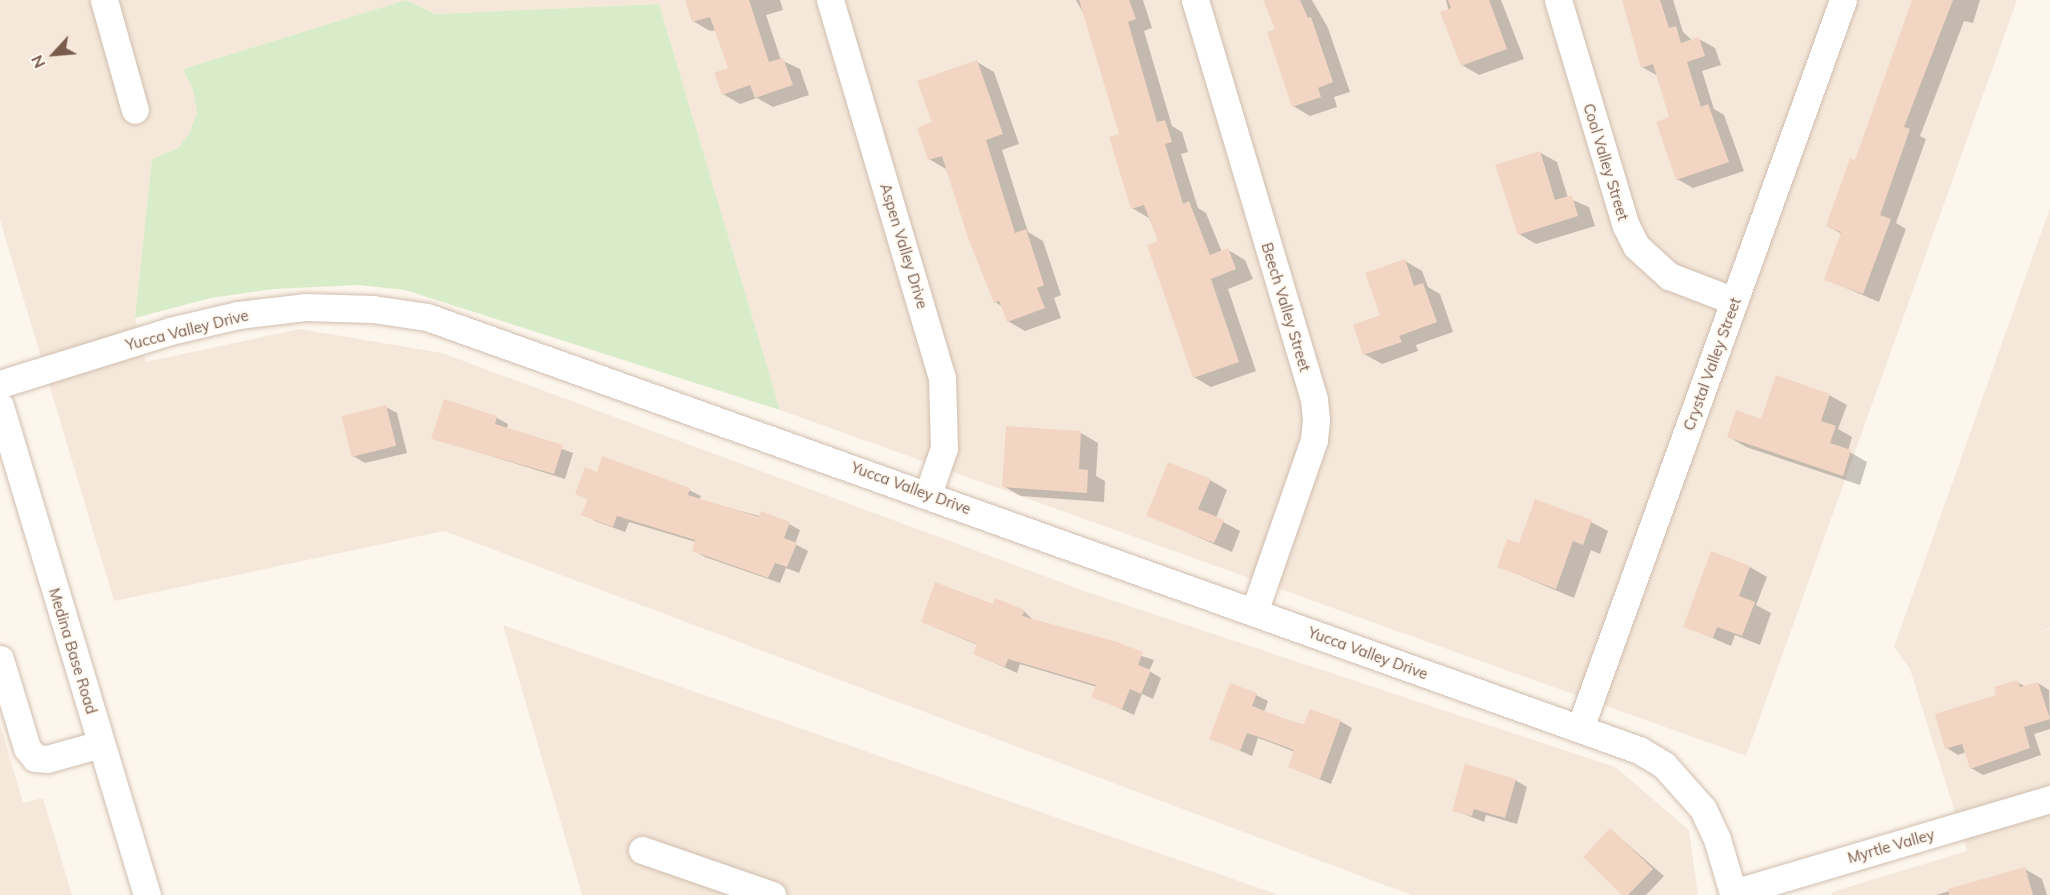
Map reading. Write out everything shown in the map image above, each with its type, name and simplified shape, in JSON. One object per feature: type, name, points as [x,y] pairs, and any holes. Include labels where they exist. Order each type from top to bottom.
[{"type":"street","points":[[104,0],[135,110]]},
{"type":"street","name":"Aspen Valley Drive","points":[[830,0],[942,378],[944,448],[928,494]]},
{"type":"street","name":"Beech Valley Street","points":[[1195,0],[1314,400],[1316,420],[1314,440],[1254,612]]},
{"type":"street","name":"Cool Valley Street","points":[[1558,0],[1626,226],[1636,246],[1669,276],[1734,302]]},
{"type":"street","name":"Crystal Valley Street","points":[[1581,728],[1843,0]]},
{"type":"street","name":"Yucca Valley Drive","points":[[0,384],[170,331],[238,315],[305,307],[374,309],[427,317],[928,494],[1639,750],[1664,765],[1685,785],[1717,839],[1733,893]]},
{"type":"street","name":"Medina Base Road","points":[[0,406],[147,895]]},
{"type":"street","points":[[0,659],[27,748],[35,758],[47,759],[101,744]]},
{"type":"street","name":"Myrtle Valley","points":[[1733,893],[2050,800]]},
{"type":"street","points":[[642,850],[772,895]]},
{"type":"shaded area","points":[[0,0],[406,0],[183,69],[193,90],[197,112],[190,132],[178,148],[152,159],[135,318],[146,362],[300,329],[442,353],[1093,594],[1615,767],[1689,830],[1698,895],[1411,895],[444,531],[114,601],[0,220]]},
{"type":"shaded area","points":[[406,0],[2017,0],[1746,756],[780,410],[659,4],[435,14]]},
{"type":"shaded area","points":[[2050,208],[2050,628],[2036,633],[2050,629],[2050,895],[1832,895],[1832,892],[1967,851],[1910,669],[1894,647]]},
{"type":"shaded area","points":[[503,625],[1279,895],[582,895]]},
{"type":"shaded area","points":[[0,724],[23,803],[43,798],[72,895],[0,895]]},
{"type":"green space","points":[[406,0],[435,14],[659,4],[780,410],[405,290],[358,285],[274,289],[211,298],[135,318],[152,159],[178,148],[190,132],[197,112],[193,90],[183,69]]},
{"type":"building","points":[[685,0],[749,0],[769,62],[783,58],[793,85],[755,98],[750,85],[722,95],[714,73],[728,68],[710,17],[692,22]]},
{"type":"building","points":[[1079,0],[1129,0],[1136,19],[1128,22],[1157,122],[1165,120],[1172,142],[1165,144],[1183,204],[1189,201],[1210,255],[1228,248],[1236,269],[1211,279],[1239,362],[1193,378],[1147,245],[1158,241],[1144,205],[1131,209],[1109,137],[1119,134]]},
{"type":"building","points":[[1263,0],[1300,0],[1308,18],[1311,17],[1333,82],[1318,88],[1321,97],[1292,107],[1267,32],[1275,29]]},
{"type":"building","points":[[1448,0],[1489,0],[1507,49],[1461,66],[1440,12],[1451,8]]},
{"type":"building","points":[[1622,0],[1660,0],[1669,28],[1676,26],[1681,43],[1699,37],[1705,56],[1687,62],[1701,107],[1708,104],[1729,162],[1676,180],[1656,122],[1669,117],[1653,64],[1641,68]]},
{"type":"building","points":[[1912,0],[1953,0],[1904,127],[1910,129],[1880,215],[1891,219],[1863,294],[1824,280],[1841,232],[1826,226],[1850,158],[1855,160]]},
{"type":"building","points":[[977,60],[1003,134],[986,140],[1015,233],[1026,229],[1044,285],[1037,288],[1045,308],[1007,322],[999,301],[994,303],[968,238],[942,156],[928,160],[917,128],[932,122],[917,81]]},
{"type":"building","points":[[1540,151],[1555,200],[1572,195],[1578,216],[1518,235],[1495,165]]},
{"type":"building","points":[[1405,259],[1414,286],[1423,283],[1437,322],[1399,336],[1402,342],[1363,355],[1353,325],[1380,315],[1365,273]]},
{"type":"building","points":[[1776,375],[1830,394],[1821,421],[1836,426],[1830,443],[1851,450],[1843,476],[1727,437],[1736,410],[1761,419]]},
{"type":"building","points":[[444,399],[497,416],[495,424],[563,445],[554,474],[431,439]]},
{"type":"building","points":[[386,405],[396,446],[352,457],[341,416]]},
{"type":"building","points":[[1006,426],[1081,431],[1079,469],[1088,470],[1087,493],[1002,487]]},
{"type":"building","points":[[602,456],[690,488],[688,495],[759,517],[761,511],[790,522],[784,538],[797,543],[787,567],[775,563],[768,578],[692,551],[695,540],[617,516],[613,527],[581,515],[588,499],[575,494],[585,467],[597,472]]},
{"type":"building","points":[[1168,462],[1211,479],[1198,509],[1224,520],[1214,543],[1146,516]]},
{"type":"building","points":[[1535,499],[1592,520],[1583,545],[1573,541],[1556,589],[1497,567],[1507,539],[1519,543]]},
{"type":"building","points":[[1711,551],[1750,566],[1739,596],[1755,602],[1742,636],[1717,627],[1713,638],[1683,627]]},
{"type":"building","points":[[935,582],[993,604],[995,598],[1025,610],[1022,616],[1114,641],[1143,652],[1138,665],[1151,670],[1141,694],[1130,689],[1122,709],[1091,697],[1096,685],[1008,659],[1005,667],[973,654],[977,644],[921,622]]},
{"type":"building","points":[[2017,680],[2020,687],[2038,682],[2050,719],[2024,727],[2030,748],[1970,769],[1962,744],[1945,749],[1935,714],[1996,695],[1994,687]]},
{"type":"building","points":[[1230,683],[1257,693],[1252,706],[1291,721],[1304,724],[1310,709],[1341,720],[1320,779],[1288,767],[1294,750],[1259,737],[1247,733],[1240,751],[1209,739]]},
{"type":"building","points":[[1465,764],[1516,779],[1505,818],[1474,809],[1472,816],[1452,811]]},
{"type":"building","points":[[1610,828],[1653,869],[1628,895],[1622,895],[1583,857]]},
{"type":"building","points":[[2025,867],[2033,895],[1949,895],[1948,889]]}]
